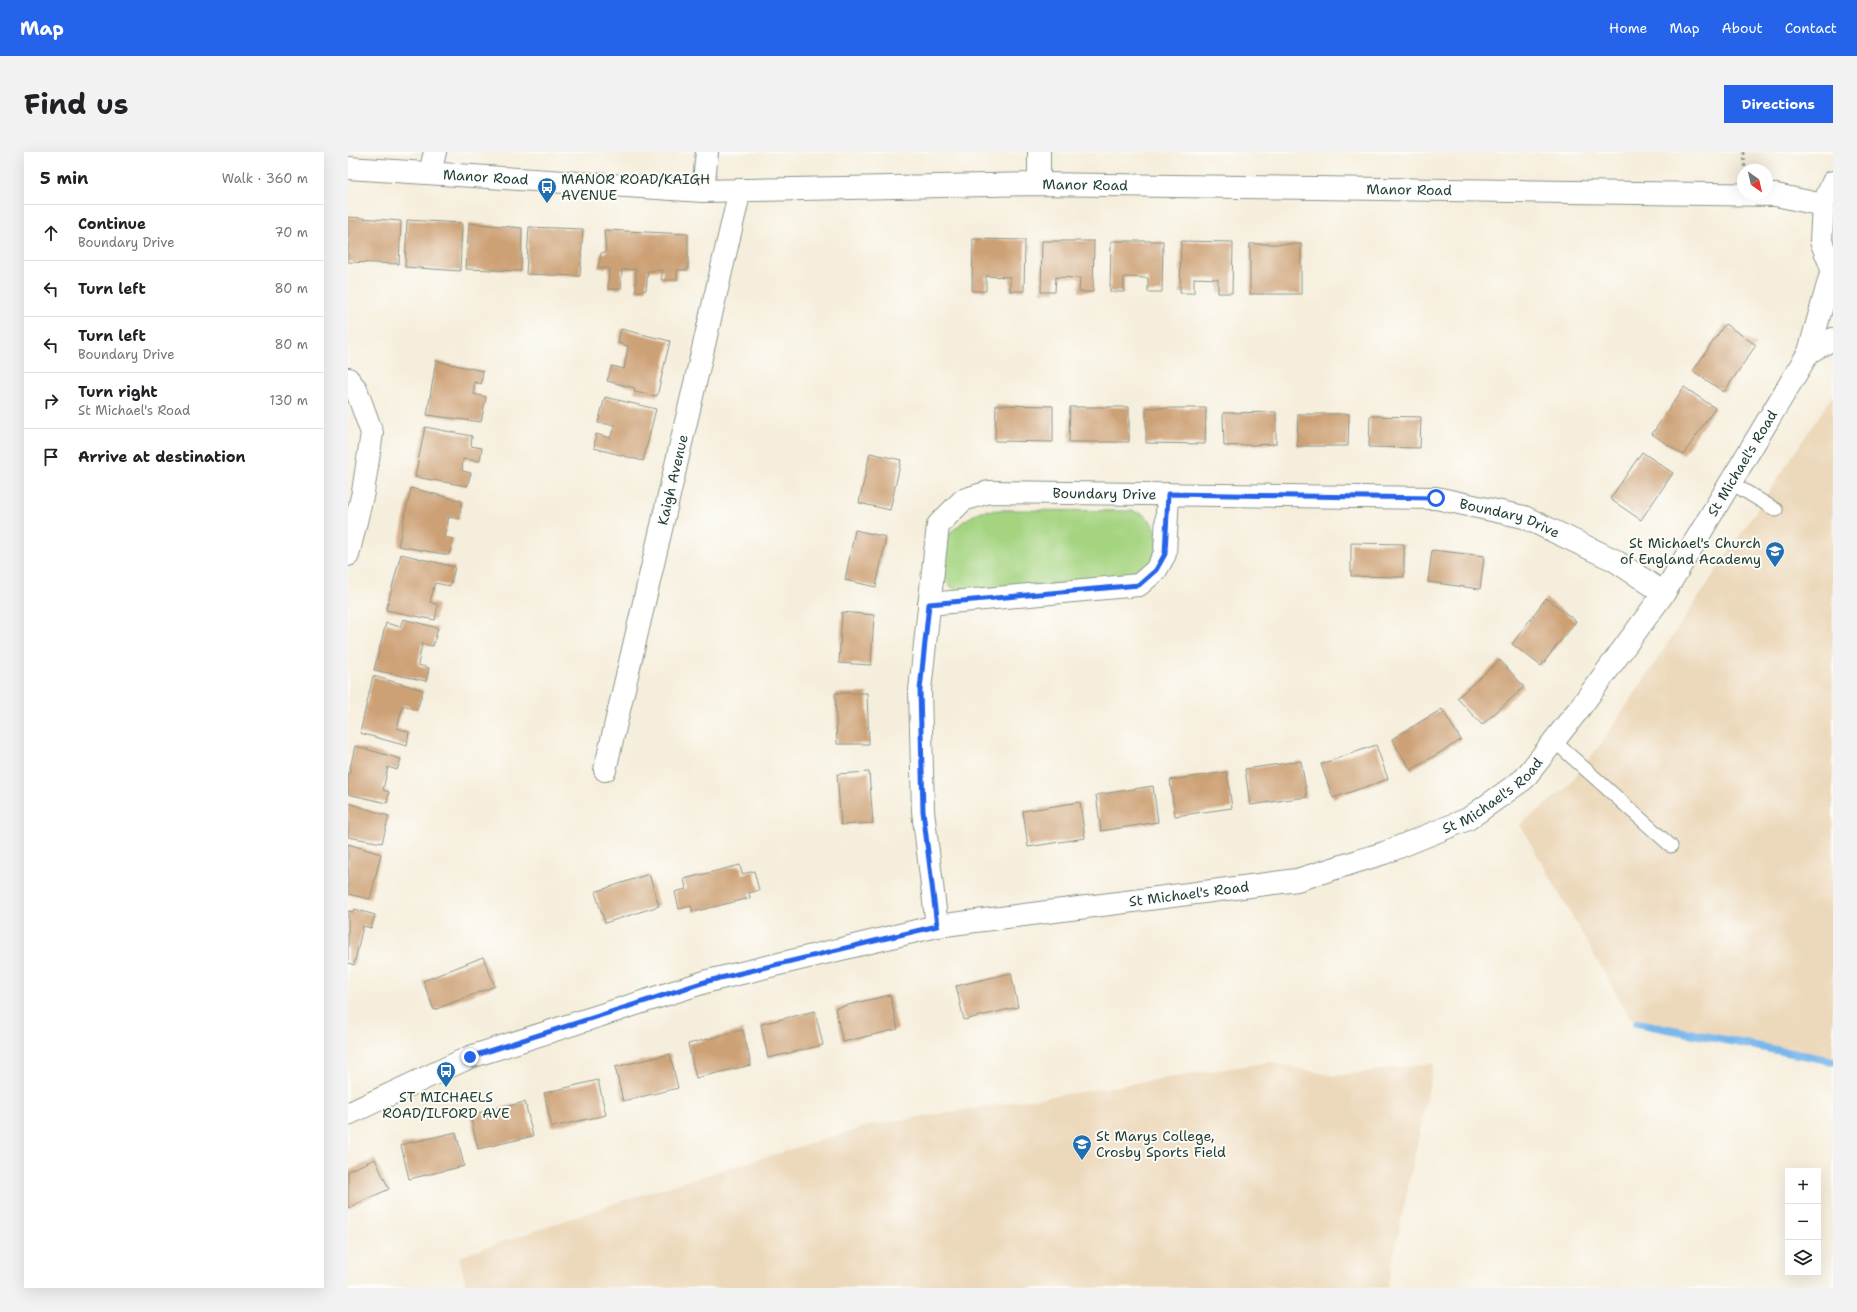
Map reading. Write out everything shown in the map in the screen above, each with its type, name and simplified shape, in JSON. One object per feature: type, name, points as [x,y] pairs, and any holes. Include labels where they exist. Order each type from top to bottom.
[{"type":"street","points":[[430,173],[435,152]]},
{"type":"street","points":[[703,191],[707,152]]},
{"type":"street","points":[[1039,152],[1039,184]]},
{"type":"street","name":"Manor Road","points":[[348,168],[703,191],[1039,184],[1776,195],[1823,204]]},
{"type":"street","points":[[1809,352],[1832,271],[1821,241],[1823,204],[1833,182]]},
{"type":"street","name":"Kaigh Avenue","points":[[605,770],[740,190]]},
{"type":"street","points":[[1809,352],[1833,339]]},
{"type":"street","name":"St Michael's Road","points":[[348,1114],[470,1057],[708,981],[937,926],[1297,880],[1384,853],[1468,819],[1524,779],[1579,709],[1664,593],[1809,352]]},
{"type":"street","points":[[348,379],[356,389],[372,433],[363,492],[348,555]]},
{"type":"street","name":"Boundary Drive","points":[[937,926],[923,811],[920,690],[938,525],[963,500],[989,492],[1436,498],[1524,517],[1614,560],[1664,593]]},
{"type":"street","points":[[929,604],[1139,585],[1156,570],[1165,554],[1168,494]]},
{"type":"lane","points":[[1730,482],[1776,510]]},
{"type":"lane","points":[[1554,741],[1671,846]]},
{"type":"path","points":[[1744,152],[1745,164]]},
{"type":"shaded area","name":"St Michael's Church of England Academy","points":[[1833,395],[1833,1058],[1637,1023],[1627,1013],[1520,825],[1566,788],[1603,741]]},
{"type":"shaded area","name":"St Marys College, Crosby Sports Field","points":[[1269,1062],[1335,1076],[1434,1063],[1387,1288],[467,1288],[459,1257],[627,1199],[875,1124]]},
{"type":"green space","points":[[981,511],[1132,511],[1143,514],[1150,520],[1156,533],[1157,549],[1155,555],[1146,566],[1134,574],[1126,577],[961,593],[950,586],[943,577],[943,547],[951,532],[964,521]]},
{"type":"building","points":[[348,217],[401,221],[399,264],[348,262]]},
{"type":"building","points":[[407,220],[462,223],[460,271],[405,267]]},
{"type":"building","points":[[469,223],[522,228],[521,271],[466,269]]},
{"type":"building","points":[[529,227],[583,229],[580,276],[526,274]]},
{"type":"building","points":[[604,230],[688,234],[688,270],[677,270],[677,280],[661,280],[663,270],[648,271],[646,290],[636,292],[636,269],[622,270],[621,289],[608,289],[609,268],[598,268],[601,253],[606,252]]},
{"type":"building","points":[[973,239],[1025,240],[1024,291],[1010,291],[1010,277],[986,276],[986,291],[972,291]]},
{"type":"building","points":[[1042,241],[1094,241],[1093,292],[1079,292],[1080,278],[1056,277],[1055,292],[1041,292]]},
{"type":"building","points":[[1111,241],[1163,241],[1162,292],[1148,292],[1148,278],[1124,277],[1124,292],[1110,292]]},
{"type":"building","points":[[1181,241],[1233,242],[1232,293],[1218,293],[1218,279],[1194,278],[1194,293],[1180,293]]},
{"type":"building","points":[[1250,244],[1301,244],[1301,294],[1250,294]]},
{"type":"building","points":[[1725,324],[1756,345],[1724,392],[1693,371]]},
{"type":"building","points":[[621,329],[670,341],[657,396],[634,392],[635,388],[607,381],[612,366],[624,369],[628,346],[618,343]]},
{"type":"building","points":[[436,361],[483,371],[481,384],[474,382],[474,394],[486,397],[481,422],[427,415]]},
{"type":"building","points":[[1684,387],[1715,408],[1683,455],[1652,434]]},
{"type":"building","points":[[605,397],[656,409],[643,461],[594,448],[596,434],[610,438],[615,425],[598,423]]},
{"type":"building","points":[[996,405],[1053,406],[1053,442],[995,441]]},
{"type":"building","points":[[1070,407],[1129,407],[1129,442],[1069,442]]},
{"type":"building","points":[[1146,408],[1206,408],[1205,444],[1146,443]]},
{"type":"building","points":[[1276,412],[1276,444],[1224,446],[1223,413]]},
{"type":"building","points":[[1298,414],[1349,414],[1348,446],[1297,446]]},
{"type":"building","points":[[1370,416],[1421,417],[1420,448],[1369,447]]},
{"type":"building","points":[[425,427],[472,436],[471,446],[482,448],[480,461],[463,459],[462,471],[471,473],[467,486],[415,477]]},
{"type":"building","points":[[1642,452],[1673,473],[1641,520],[1610,499]]},
{"type":"building","points":[[870,453],[901,460],[890,510],[859,503]]},
{"type":"building","points":[[411,488],[462,501],[459,519],[449,517],[444,537],[453,539],[449,555],[398,546]]},
{"type":"building","points":[[855,530],[886,537],[876,587],[845,580]]},
{"type":"building","points":[[1351,543],[1404,544],[1404,577],[1351,576]]},
{"type":"building","points":[[1432,550],[1484,556],[1480,589],[1428,582]]},
{"type":"building","points":[[401,554],[455,567],[450,586],[435,583],[430,602],[438,605],[435,620],[386,610]]},
{"type":"building","points":[[1546,598],[1576,621],[1541,666],[1512,644]]},
{"type":"building","points":[[842,612],[874,615],[871,665],[839,663]]},
{"type":"building","points":[[403,619],[438,628],[433,646],[422,644],[418,665],[429,668],[426,681],[374,670],[386,623],[400,627]]},
{"type":"building","points":[[1500,660],[1524,687],[1482,725],[1457,698]]},
{"type":"building","points":[[373,676],[423,690],[417,710],[403,705],[397,728],[409,732],[407,746],[360,733]]},
{"type":"building","points":[[835,693],[867,693],[869,744],[837,744]]},
{"type":"building","points":[[1442,709],[1461,740],[1411,770],[1392,739]]},
{"type":"building","points":[[1376,745],[1388,779],[1333,798],[1321,764]]},
{"type":"building","points":[[355,746],[401,759],[397,770],[388,767],[383,790],[389,792],[387,803],[348,794],[348,778]]},
{"type":"building","points":[[1301,761],[1307,797],[1250,805],[1245,769]]},
{"type":"building","points":[[869,772],[873,823],[841,825],[837,774]]},
{"type":"building","points":[[1227,772],[1232,808],[1175,816],[1170,780]]},
{"type":"building","points":[[1153,786],[1158,822],[1101,831],[1096,795]]},
{"type":"building","points":[[1080,802],[1085,838],[1028,847],[1023,811]]},
{"type":"building","points":[[348,803],[389,816],[382,843],[348,837]]},
{"type":"building","points":[[348,844],[381,854],[370,899],[348,894]]},
{"type":"building","points":[[740,865],[742,874],[754,871],[759,890],[749,893],[750,898],[693,912],[691,906],[679,909],[675,892],[686,889],[684,879]]},
{"type":"building","points":[[649,874],[659,906],[605,923],[595,892]]},
{"type":"building","points":[[354,909],[375,915],[371,928],[363,926],[354,965],[348,963],[348,911],[353,912]]},
{"type":"building","points":[[483,957],[495,986],[434,1010],[423,981]]},
{"type":"building","points":[[1011,973],[1018,1007],[964,1020],[956,986]]},
{"type":"building","points":[[890,995],[898,1029],[843,1042],[835,1008]]},
{"type":"building","points":[[815,1011],[823,1045],[768,1058],[761,1024]]},
{"type":"building","points":[[743,1030],[751,1065],[696,1078],[688,1044]]},
{"type":"building","points":[[670,1054],[678,1088],[623,1101],[615,1067]]},
{"type":"building","points":[[598,1080],[606,1115],[552,1127],[544,1093]]},
{"type":"building","points":[[525,1102],[533,1136],[478,1149],[470,1115]]},
{"type":"building","points":[[456,1132],[464,1166],[409,1179],[401,1145]]},
{"type":"building","points":[[375,1159],[389,1189],[348,1208],[348,1171]]},
{"type":"waterway","points":[[1637,1023],[1833,1061]]},
{"type":"place","name":"MANOR ROAD/KAIGH AVENUE","points":[[547,204]]},
{"type":"place","name":"St Michael's Church of England Academy","points":[[1775,568]]},
{"type":"place","name":"ST MICHAELS ROAD/ILFORD AVE","points":[[446,1088]]},
{"type":"place","name":"St Marys College, Crosby Sports Field","points":[[1082,1161]]},
{"type":"route","points":[[470,1057],[708,981],[937,926],[923,811],[920,690],[929,604],[1139,585],[1156,570],[1165,554],[1168,494],[1436,498]]}]
